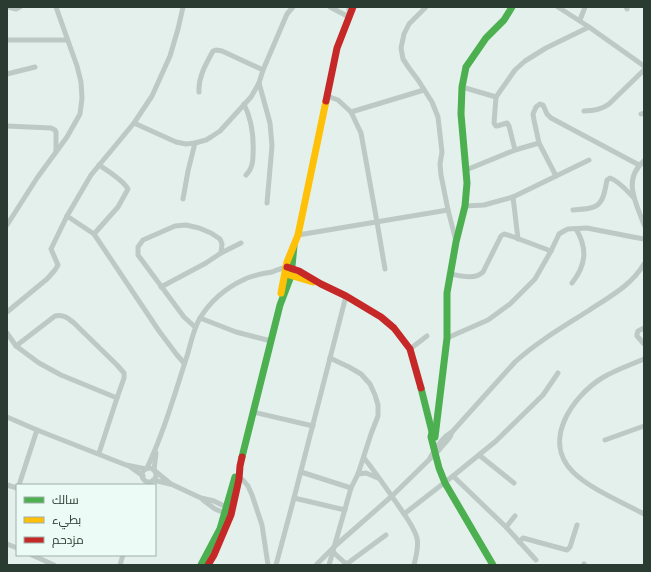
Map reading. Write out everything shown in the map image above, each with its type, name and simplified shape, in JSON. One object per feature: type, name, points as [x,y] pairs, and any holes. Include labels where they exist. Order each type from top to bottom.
[{"type":"street","points":[[8,7],[16,9],[20,7]]},
{"type":"street","points":[[7,225],[37,178],[67,137],[80,114],[82,98],[81,82],[77,66],[56,7]]},
{"type":"street","points":[[7,312],[47,279],[58,265],[51,249],[91,175],[134,123],[152,96],[170,56],[183,7]]},
{"type":"street","points":[[134,123],[176,142],[186,144],[206,140],[220,131],[251,96],[260,83],[263,70],[287,14],[293,7]]},
{"type":"street","points":[[330,7],[349,17]]},
{"type":"street","points":[[349,7],[349,17]]},
{"type":"street","points":[[201,565],[228,511],[235,478],[240,466],[280,305],[281,292],[298,235],[338,48],[353,7]]},
{"type":"street","points":[[426,7],[409,24],[400,48],[403,59],[432,102],[438,117],[442,152],[440,164],[441,175],[456,242]]},
{"type":"street","points":[[434,434],[439,413],[447,338],[447,292],[456,242],[465,206],[467,183],[461,114],[462,87],[466,67],[486,38],[504,20],[512,7]]},
{"type":"street","points":[[558,7],[589,26],[644,66]]},
{"type":"street","points":[[580,20],[585,7]]},
{"type":"street","points":[[515,150],[507,123],[496,126],[494,123],[496,97],[515,70],[525,61],[546,48],[589,26]]},
{"type":"street","points":[[7,40],[68,40]]},
{"type":"street","points":[[199,92],[198,84],[206,63],[213,51],[222,51],[263,70]]},
{"type":"street","points":[[7,74],[35,67]]},
{"type":"street","points":[[584,111],[602,109],[606,107],[644,70]]},
{"type":"street","points":[[260,83],[270,123],[272,146],[267,203]]},
{"type":"street","points":[[462,87],[496,97]]},
{"type":"street","points":[[351,112],[424,90]]},
{"type":"street","points":[[327,96],[338,100],[351,112],[361,133],[385,269]]},
{"type":"street","points":[[244,104],[248,112],[252,128],[253,144],[252,164],[250,171],[246,175]]},
{"type":"street","points":[[556,176],[539,143],[533,114],[536,107],[540,104],[543,105],[550,118],[639,165]]},
{"type":"street","points":[[7,126],[53,129],[56,132],[56,152]]},
{"type":"street","points":[[183,199],[195,143]]},
{"type":"street","points":[[466,170],[515,150],[539,143]]},
{"type":"street","points":[[465,206],[484,204],[513,197],[589,160]]},
{"type":"street","points":[[644,161],[639,165],[634,174],[631,185],[644,225]]},
{"type":"street","points":[[94,234],[118,207],[128,189],[122,182],[99,165]]},
{"type":"street","points":[[573,210],[590,209],[600,204],[607,180],[610,178],[622,186],[634,198]]},
{"type":"street","points":[[513,197],[518,239]]},
{"type":"street","points":[[298,235],[448,210]]},
{"type":"street","points":[[68,216],[94,234],[159,331],[184,363]]},
{"type":"street","points":[[195,327],[184,318],[138,255],[138,247],[143,240],[175,226],[186,225],[199,228],[220,239],[222,244],[221,253]]},
{"type":"street","points":[[447,338],[488,320],[510,304],[535,279],[559,234],[564,231],[568,229],[587,228],[644,239]]},
{"type":"street","points":[[572,283],[578,274],[584,259],[583,244],[576,229]]},
{"type":"street","points":[[451,274],[472,277],[479,276],[483,272],[501,236],[504,234],[551,251]]},
{"type":"street","points":[[161,287],[241,243]]},
{"type":"street","points":[[316,565],[335,546],[392,496],[450,437],[452,432],[515,362],[546,338],[622,289],[637,274],[644,264]]},
{"type":"street","points":[[143,484],[143,472],[147,468],[157,448],[195,327],[200,318],[222,294],[237,283],[256,275],[287,271],[312,278],[381,317],[394,328],[410,349],[434,434],[435,452],[442,468],[441,472],[445,482],[494,565]]},
{"type":"street","points":[[276,565],[346,296]]},
{"type":"street","points":[[16,346],[55,316],[60,314],[68,318],[124,373],[124,378],[99,453]]},
{"type":"street","points":[[200,318],[236,332],[271,341]]},
{"type":"street","points":[[644,328],[638,331],[637,334],[644,344]]},
{"type":"street","points":[[7,333],[16,346],[39,363],[61,375],[117,398]]},
{"type":"street","points":[[410,349],[427,336]]},
{"type":"street","points":[[329,565],[351,488],[364,458],[378,416],[376,395],[370,384],[361,374],[330,358]]},
{"type":"street","points":[[644,358],[613,372],[590,388],[579,398],[563,422],[559,446],[567,465],[572,472],[582,480],[644,514]]},
{"type":"street","points":[[404,514],[479,455],[544,396],[558,373]]},
{"type":"street","points":[[428,416],[433,407],[440,402]]},
{"type":"street","points":[[253,412],[313,426]]},
{"type":"street","points":[[428,416],[434,417],[439,413]]},
{"type":"street","points":[[7,417],[126,464],[150,468],[171,484],[201,498],[214,501],[228,511]]},
{"type":"street","points":[[605,440],[644,426]]},
{"type":"street","points":[[19,484],[37,430]]},
{"type":"street","points":[[151,482],[156,476],[154,470],[157,448]]},
{"type":"street","points":[[479,455],[514,483]]},
{"type":"street","points":[[364,458],[374,470],[412,527],[417,539],[417,550],[414,565]]},
{"type":"street","points":[[126,464],[145,480],[171,484]]},
{"type":"street","points":[[208,565],[214,555],[239,479],[240,466]]},
{"type":"street","points":[[301,472],[351,488]]},
{"type":"street","points":[[358,474],[366,474],[379,478]]},
{"type":"street","points":[[453,476],[506,527],[536,560]]},
{"type":"street","points":[[239,479],[243,480],[248,486],[262,525],[268,565]]},
{"type":"street","points":[[294,498],[345,510]]},
{"type":"street","points":[[506,527],[515,516]]},
{"type":"street","points":[[519,542],[523,538],[566,550],[570,547],[577,525]]},
{"type":"street","points":[[333,552],[345,563],[349,563],[386,535]]},
{"type":"street","points":[[214,555],[215,565]]},
{"type":"street","points":[[34,556],[54,565]]},
{"type":"traffic: fast","points":[[435,437],[447,338],[447,293],[456,242],[465,206],[467,183],[461,114],[462,87],[466,67],[486,38],[504,20],[512,7]]},
{"type":"traffic: fast","points":[[242,457],[280,305],[291,276],[294,246]]},
{"type":"traffic: fast","points":[[421,388],[432,432],[431,437],[439,468],[445,483],[493,565]]},
{"type":"traffic: fast","points":[[201,565],[220,529],[235,477]]},
{"type":"traffic: slow","points":[[281,293],[287,262],[298,235],[326,101]]},
{"type":"traffic: slow","points":[[286,274],[313,282]]},
{"type":"traffic: jam","points":[[326,101],[337,48],[353,7]]},
{"type":"traffic: jam","points":[[287,267],[299,271],[346,296],[381,317],[394,328],[410,349],[421,388]]},
{"type":"traffic: jam","points":[[208,565],[214,555],[231,515],[242,457]]}]
